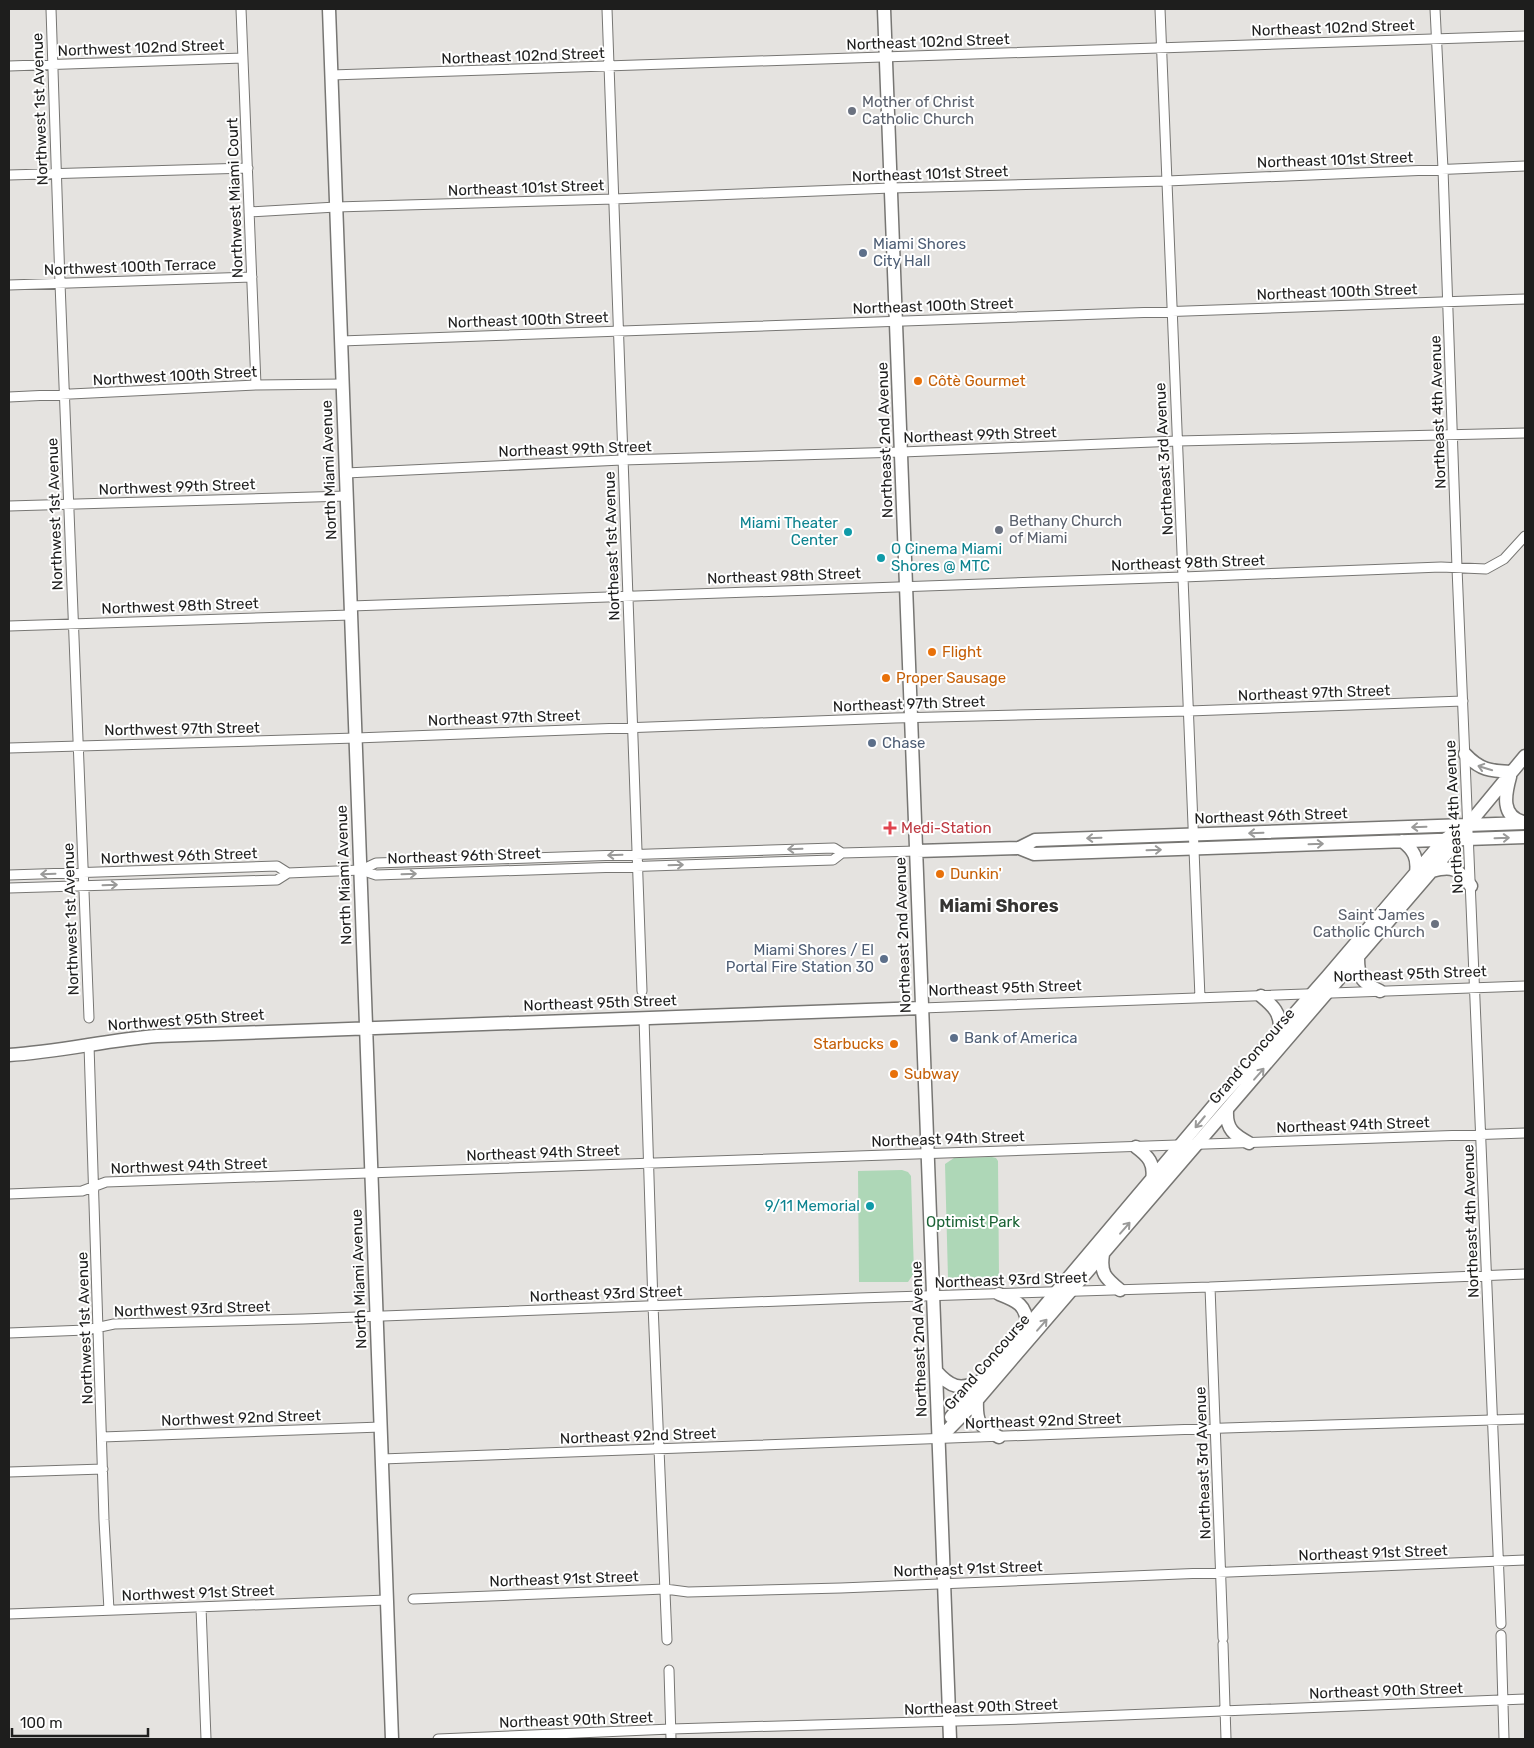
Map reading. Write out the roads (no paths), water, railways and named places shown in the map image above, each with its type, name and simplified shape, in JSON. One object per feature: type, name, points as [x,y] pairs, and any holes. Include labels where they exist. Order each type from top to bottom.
[{"type":"main road","name":"North Miami Avenue","points":[[329,9],[392,1739]]},
{"type":"main road","name":"Northeast 2nd Avenue","points":[[884,9],[950,1739]]},
{"type":"main road","points":[[1465,754],[1478,766],[1487,770],[1511,772],[1506,790],[1508,810],[1516,820],[1525,823]]},
{"type":"main road","name":"Grand Concourse","points":[[939,1439],[952,1415],[1181,1145],[1444,840],[1468,825],[1525,756]]},
{"type":"main road","name":"Northeast 96th Street","points":[[1019,848],[1035,840],[1525,823]]},
{"type":"main road","name":"Grand Concourse","points":[[939,1439],[977,1400],[1071,1292],[1432,871],[1464,839],[1468,825]]},
{"type":"main road","name":"Northeast 96th Street","points":[[917,851],[1019,848],[1034,854],[1525,837]]},
{"type":"main road","points":[[1402,841],[1415,854],[1417,860],[1416,873]]},
{"type":"main road","points":[[1432,871],[1443,868],[1455,870],[1460,872],[1471,886]]},
{"type":"main road","points":[[1358,958],[1358,968],[1363,981],[1380,991]]},
{"type":"main road","points":[[1261,996],[1279,1016],[1280,1030]]},
{"type":"main road","name":"Northeast 95th Street","points":[[366,1027],[922,1008]]},
{"type":"main road","name":"Northwest 95th Street","points":[[9,1055],[157,1036],[366,1027]]},
{"type":"main road","points":[[1227,1111],[1228,1126],[1231,1132],[1248,1143]]},
{"type":"main road","points":[[1136,1147],[1151,1161],[1153,1167],[1152,1180]]},
{"type":"main road","points":[[1103,1254],[1103,1273],[1120,1290]]},
{"type":"main road","points":[[999,1294],[1022,1306],[1027,1326]]},
{"type":"main road","points":[[936,1371],[941,1377],[955,1386],[966,1387],[981,1380]]},
{"type":"main road","points":[[977,1400],[976,1413],[981,1426],[998,1437]]},
{"type":"street","name":"Northwest 1st Avenue","points":[[51,9],[89,1018]]},
{"type":"street","name":"Northwest Miami Court","points":[[242,9],[256,385]]},
{"type":"street","name":"Northeast 1st Avenue","points":[[607,9],[642,992]]},
{"type":"street","name":"Northeast 3rd Avenue","points":[[1160,9],[1200,998]]},
{"type":"street","name":"Northeast 4th Avenue","points":[[1435,9],[1443,169],[1468,825]]},
{"type":"street","name":"Northeast 102nd Street","points":[[331,75],[609,67],[1162,46],[1525,36]]},
{"type":"street","name":"Northwest 102nd Street","points":[[9,66],[243,58]]},
{"type":"street","name":"Northeast 101st Street","points":[[249,212],[336,207],[614,199],[891,188],[1167,181],[1525,166]]},
{"type":"street","points":[[9,175],[248,168]]},
{"type":"street","name":"Northwest 100th Terrace","points":[[9,285],[252,277]]},
{"type":"street","name":"Northeast 100th Street","points":[[341,341],[1525,299]]},
{"type":"street","name":"Northwest 100th Street","points":[[9,397],[256,385],[343,384]]},
{"type":"street","name":"Northeast 99th Street","points":[[346,473],[622,460],[902,452],[1178,441],[1525,433]]},
{"type":"street","name":"Northwest 99th Street","points":[[9,506],[347,496]]},
{"type":"street","name":"Northeast 98th Street","points":[[351,610],[627,595],[1457,568],[1486,569],[1504,559],[1525,536]]},
{"type":"street","name":"Northwest 98th Street","points":[[9,626],[351,610]]},
{"type":"street","name":"Northeast 97th Street","points":[[356,738],[634,727],[1463,701]]},
{"type":"street","name":"Northwest 97th Street","points":[[9,748],[356,738]]},
{"type":"street","name":"Northeast 4th Avenue","points":[[1464,839],[1471,886],[1488,1275],[1500,1624]]},
{"type":"street","name":"Northeast 96th Street","points":[[360,870],[376,863],[638,854],[834,848],[842,853],[917,851]]},
{"type":"street","name":"Northeast 96th Street","points":[[360,870],[376,875],[833,860],[842,853]]},
{"type":"street","name":"Northwest 96th Street","points":[[9,875],[277,866],[288,873]]},
{"type":"street","name":"Northwest 96th Street","points":[[9,888],[277,880],[288,873],[360,870]]},
{"type":"street","name":"Northeast 95th Street","points":[[922,1008],[1525,986]]},
{"type":"street","points":[[644,1018],[653,1306],[667,1640]]},
{"type":"street","name":"Northwest 1st Avenue","points":[[89,1045],[104,1469],[104,1520],[109,1610]]},
{"type":"street","name":"Northeast 94th Street","points":[[372,1173],[1525,1133]]},
{"type":"street","name":"Northwest 94th Street","points":[[9,1194],[82,1191],[106,1182],[372,1173]]},
{"type":"street","name":"Northeast 93rd Street","points":[[377,1316],[1210,1288],[1525,1274]]},
{"type":"street","name":"Northeast 3rd Avenue","points":[[1210,1288],[1226,1739]]},
{"type":"street","name":"Northwest 93rd Street","points":[[9,1333],[86,1330],[114,1324],[377,1316]]},
{"type":"street","name":"Northeast 92nd Street","points":[[382,1459],[1216,1428],[1525,1419]]},
{"type":"street","name":"Northwest 92nd Street","points":[[102,1437],[381,1427]]},
{"type":"street","points":[[9,1472],[104,1469]]},
{"type":"street","name":"Northeast 91st Street","points":[[413,1599],[665,1589],[688,1592],[944,1584],[1525,1560]]},
{"type":"street","name":"Northwest 91st Street","points":[[9,1614],[387,1600]]},
{"type":"street","points":[[201,1607],[206,1739]]},
{"type":"street","points":[[1500,1634],[1504,1739]]},
{"type":"street","points":[[669,1670],[671,1739]]},
{"type":"street","name":"Northeast 90th Street","points":[[438,1739],[671,1729],[950,1722],[1525,1699]]},
{"type":"place","name":"Mother of Christ Catholic Church","points":[[852,111]]},
{"type":"place","name":"Miami Shores City Hall","points":[[863,253]]},
{"type":"place","name":"Côtè Gourmet","points":[[918,381]]},
{"type":"place","name":"Bethany Church of Miami","points":[[999,530]]},
{"type":"place","name":"Miami Theater Center","points":[[848,532]]},
{"type":"place","name":"O Cinema Miami Shores @ MTC","points":[[881,558]]},
{"type":"place","name":"Flight","points":[[932,652]]},
{"type":"place","name":"Proper Sausage","points":[[886,678]]},
{"type":"place","name":"Chase","points":[[872,743]]},
{"type":"place","name":"Medi-Station","points":[[890,828]]},
{"type":"place","name":"Dunkin'","points":[[940,874]]},
{"type":"place","name":"Saint James Catholic Church","points":[[1435,924]]},
{"type":"place","name":"Miami Shores / El Portal Fire Station 30","points":[[884,959]]},
{"type":"place","name":"Bank of America","points":[[954,1038]]},
{"type":"place","name":"Starbucks","points":[[894,1044]]},
{"type":"place","name":"Subway","points":[[894,1074]]},
{"type":"place","name":"9/11 Memorial","points":[[870,1206]]},
{"type":"district","name":"Miami Shores","points":[[999,906]]},
{"type":"park label","name":"Optimist Park","points":[[973,1222]]}]
